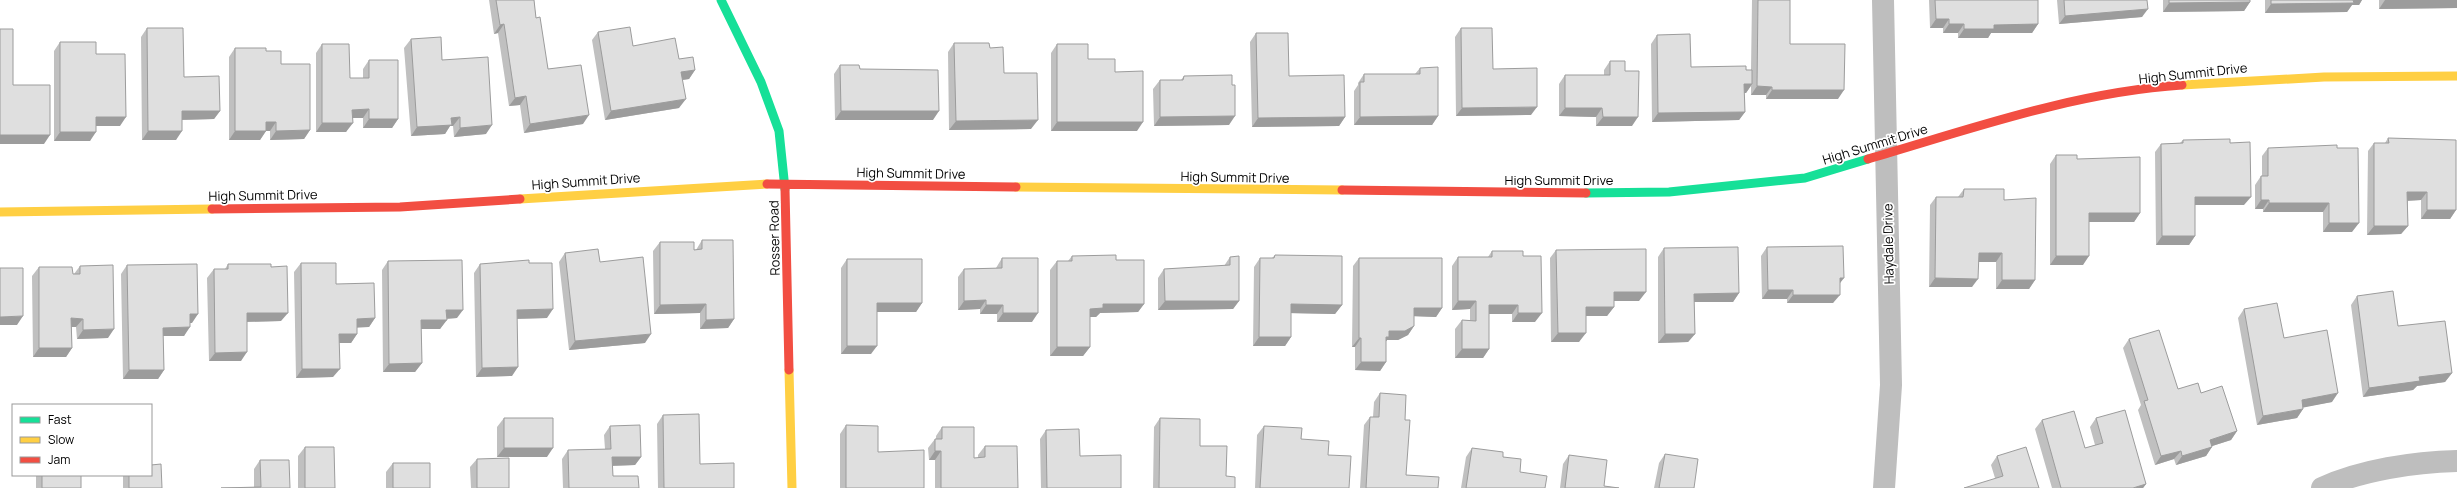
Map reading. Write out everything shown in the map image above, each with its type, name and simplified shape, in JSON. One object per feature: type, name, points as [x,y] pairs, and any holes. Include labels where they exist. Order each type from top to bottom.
[{"type":"street","name":"Rosser Road","points":[[721,0],[761,82],[780,131],[785,184],[792,488]]},
{"type":"street","name":"Haydale Drive","points":[[1884,0],[1885,153],[1891,385],[1884,488]]},
{"type":"street","name":"High Summit Drive","points":[[0,212],[400,207],[715,185],[785,184],[988,188],[1575,193],[1669,192],[1805,178],[1885,153],[2043,108],[2157,87],[2324,77],[2457,76]]},
{"type":"street","points":[[2322,488],[2386,469],[2428,462],[2457,461]]},
{"type":"building","points":[[496,0],[534,0],[536,18],[540,17],[548,69],[581,65],[589,115],[530,124],[526,96],[515,98],[504,24],[500,25]]},
{"type":"building","points":[[1758,0],[1790,0],[1790,44],[1845,44],[1844,90],[1772,90],[1772,87],[1757,86]]},
{"type":"building","points":[[1935,0],[2038,0],[2038,24],[1994,25],[1994,29],[1964,29],[1964,24],[1949,24],[1949,19],[1936,19]]},
{"type":"building","points":[[2064,0],[2147,0],[2148,9],[2065,16]]},
{"type":"building","points":[[2169,0],[2250,0],[2250,2],[2169,3]]},
{"type":"building","points":[[2271,0],[2353,0],[2354,3],[2271,4]]},
{"type":"building","points":[[630,27],[633,46],[675,38],[679,59],[693,57],[695,70],[681,72],[686,99],[611,111],[598,32]]},
{"type":"building","points":[[147,28],[183,28],[184,77],[219,76],[220,111],[182,111],[182,131],[148,131]]},
{"type":"building","points":[[1461,28],[1492,28],[1493,69],[1537,68],[1537,107],[1462,108]]},
{"type":"building","points":[[0,29],[13,29],[13,85],[50,85],[50,135],[0,135]]},
{"type":"building","points":[[1256,33],[1288,33],[1289,76],[1344,75],[1345,117],[1258,118]]},
{"type":"building","points":[[1690,34],[1691,67],[1746,66],[1746,70],[1752,70],[1752,84],[1744,84],[1745,112],[1658,113],[1657,35]]},
{"type":"building","points":[[441,37],[442,60],[488,57],[492,125],[460,128],[460,117],[451,118],[452,125],[417,127],[411,39]]},
{"type":"building","points":[[60,42],[96,42],[96,54],[125,54],[126,117],[96,117],[96,132],[60,132]]},
{"type":"building","points":[[954,43],[989,43],[990,48],[1003,47],[1004,73],[1037,73],[1038,120],[956,121]]},
{"type":"building","points":[[322,44],[349,44],[350,78],[369,78],[369,60],[398,60],[398,119],[369,119],[369,109],[352,110],[353,123],[322,123]]},
{"type":"building","points":[[1057,44],[1088,44],[1088,59],[1115,59],[1115,72],[1143,71],[1143,122],[1057,122]]},
{"type":"building","points":[[235,48],[266,48],[266,51],[281,51],[281,64],[310,64],[310,130],[276,131],[276,122],[266,122],[266,131],[235,131]]},
{"type":"building","points":[[1610,61],[1625,61],[1625,71],[1639,71],[1638,117],[1603,117],[1602,108],[1565,108],[1565,75],[1610,75]]},
{"type":"building","points":[[840,65],[859,65],[860,69],[938,70],[939,111],[841,111]]},
{"type":"building","points":[[1438,67],[1438,116],[1360,117],[1360,82],[1364,82],[1364,74],[1420,74],[1420,68]]},
{"type":"building","points":[[1232,75],[1232,85],[1235,85],[1235,116],[1160,117],[1160,80],[1183,80],[1184,76]]},
{"type":"building","points":[[2388,138],[2456,140],[2456,210],[2427,210],[2427,192],[2407,192],[2408,226],[2374,226],[2374,143],[2389,143]]},
{"type":"building","points":[[2230,139],[2230,143],[2250,142],[2251,197],[2195,197],[2195,236],[2162,236],[2161,144],[2183,143],[2183,140]]},
{"type":"building","points":[[2337,145],[2337,148],[2358,148],[2359,223],[2329,223],[2329,203],[2269,203],[2269,200],[2261,200],[2261,176],[2268,176],[2268,148]]},
{"type":"building","points":[[2056,155],[2077,155],[2077,159],[2140,157],[2140,213],[2089,213],[2089,256],[2056,256]]},
{"type":"building","points":[[1964,189],[2004,189],[2004,200],[2036,198],[2035,280],[2002,280],[2002,253],[1979,253],[1978,279],[1935,278],[1936,197],[1963,197]]},
{"type":"building","points":[[702,240],[733,240],[734,319],[706,320],[706,304],[660,305],[660,242],[694,242],[694,250],[702,249]]},
{"type":"building","points":[[1843,246],[1844,278],[1840,278],[1840,295],[1793,295],[1793,290],[1768,290],[1767,247]]},
{"type":"building","points":[[1738,247],[1739,293],[1694,294],[1695,334],[1665,334],[1664,248]]},
{"type":"building","points":[[598,249],[600,262],[643,257],[651,334],[575,341],[565,253]]},
{"type":"building","points":[[1646,249],[1646,292],[1614,292],[1614,307],[1586,307],[1586,333],[1558,333],[1556,250]]},
{"type":"building","points":[[1492,251],[1523,251],[1523,256],[1541,256],[1542,313],[1518,313],[1518,305],[1489,305],[1489,349],[1462,349],[1462,320],[1476,321],[1476,301],[1458,301],[1458,257],[1492,257]]},
{"type":"building","points":[[1116,255],[1116,260],[1144,260],[1144,304],[1103,304],[1103,308],[1090,309],[1090,347],[1057,347],[1057,261],[1072,261],[1072,256]]},
{"type":"building","points":[[1275,255],[1342,256],[1342,305],[1291,304],[1291,337],[1259,337],[1260,258],[1274,258]]},
{"type":"building","points":[[1239,256],[1239,301],[1165,301],[1164,269],[1230,265],[1230,257]]},
{"type":"building","points":[[1002,258],[1038,258],[1038,313],[1003,313],[1003,305],[986,305],[986,300],[964,301],[964,269],[1002,268]]},
{"type":"building","points":[[1359,258],[1442,258],[1442,308],[1414,308],[1414,326],[1405,331],[1389,331],[1389,337],[1386,337],[1386,362],[1361,362],[1361,338],[1359,338]]},
{"type":"building","points":[[847,259],[922,259],[922,303],[877,303],[877,346],[847,346]]},
{"type":"building","points":[[462,260],[463,310],[446,310],[447,320],[421,320],[422,363],[389,364],[388,261]]},
{"type":"building","points":[[529,260],[529,263],[552,263],[553,309],[517,310],[518,367],[482,368],[480,264]]},
{"type":"building","points":[[301,263],[336,263],[336,284],[374,283],[375,318],[357,319],[357,334],[339,334],[340,369],[302,369]]},
{"type":"building","points":[[197,264],[198,314],[190,314],[190,327],[163,328],[164,370],[129,370],[127,265]]},
{"type":"building","points":[[228,264],[271,264],[271,267],[287,266],[288,313],[247,313],[247,352],[215,353],[214,269],[228,269]]},
{"type":"building","points":[[113,265],[114,329],[83,330],[83,319],[71,318],[72,348],[39,348],[39,267],[72,267],[73,274],[80,274],[80,266]]},
{"type":"building","points":[[0,268],[23,268],[23,316],[0,317]]},
{"type":"building","points":[[2393,291],[2398,326],[2445,321],[2452,373],[2419,377],[2420,381],[2369,388],[2357,296]]},
{"type":"building","points":[[2277,303],[2284,338],[2327,330],[2338,393],[2302,400],[2303,409],[2263,416],[2244,309]]},
{"type":"building","points":[[2159,330],[2178,389],[2198,383],[2201,393],[2222,386],[2237,431],[2210,440],[2212,447],[2182,456],[2181,451],[2161,456],[2144,401],[2148,400],[2129,339]]},
{"type":"building","points":[[1380,393],[1406,395],[1405,420],[1410,420],[1406,475],[1439,477],[1438,488],[1366,488],[1370,417],[1379,417]]},
{"type":"building","points":[[2125,410],[2146,484],[2133,488],[2061,488],[2042,420],[2074,411],[2085,448],[2103,443],[2096,418]]},
{"type":"building","points":[[699,414],[700,464],[734,463],[734,488],[664,488],[663,415]]},
{"type":"building","points":[[504,418],[553,418],[553,448],[504,448]]},
{"type":"building","points":[[1160,418],[1200,419],[1200,446],[1227,446],[1226,476],[1235,477],[1235,488],[1159,488]]},
{"type":"building","points":[[640,425],[641,457],[612,457],[613,476],[638,476],[639,488],[569,488],[568,450],[611,449],[610,426]]},
{"type":"building","points":[[846,425],[878,426],[878,452],[924,450],[924,488],[846,488]]},
{"type":"building","points":[[1264,426],[1302,428],[1301,439],[1329,441],[1328,455],[1351,456],[1349,488],[1260,488]]},
{"type":"building","points":[[942,427],[974,427],[974,458],[985,457],[985,446],[1017,446],[1018,488],[941,488],[941,451],[935,451],[935,439],[942,439]]},
{"type":"building","points":[[1079,429],[1080,456],[1121,455],[1121,488],[1047,488],[1046,430]]},
{"type":"building","points":[[305,447],[334,447],[335,488],[305,488]]},
{"type":"building","points":[[2026,447],[2039,488],[1964,488],[2003,476],[1997,456]]},
{"type":"building","points":[[1472,448],[1503,452],[1503,457],[1521,459],[1520,472],[1547,476],[1545,488],[1466,488]]},
{"type":"building","points":[[1665,454],[1698,459],[1694,488],[1659,488]]},
{"type":"building","points":[[1569,455],[1607,460],[1604,486],[1619,488],[1565,488]]},
{"type":"building","points":[[509,458],[509,488],[477,488],[477,459]]},
{"type":"building","points":[[260,460],[289,460],[290,488],[221,488],[261,487]]},
{"type":"building","points":[[393,463],[430,463],[430,488],[393,488]]},
{"type":"building","points":[[161,464],[162,488],[129,488],[129,476],[152,476],[152,465]]},
{"type":"building","points":[[42,476],[81,476],[81,488],[42,488]]},
{"type":"traffic: fast","points":[[721,0],[761,82],[779,131],[785,189]]},
{"type":"traffic: fast","points":[[1586,193],[1669,192],[1805,178],[1868,159]]},
{"type":"traffic: slow","points":[[2182,85],[2324,77],[2457,76]]},
{"type":"traffic: slow","points":[[520,199],[767,184]]},
{"type":"traffic: slow","points":[[1016,187],[1342,190]]},
{"type":"traffic: slow","points":[[0,212],[212,209]]},
{"type":"traffic: slow","points":[[789,370],[792,488]]},
{"type":"traffic: jam","points":[[1868,159],[2024,113],[2102,95],[2182,85]]},
{"type":"traffic: jam","points":[[767,184],[1016,187]]},
{"type":"traffic: jam","points":[[785,189],[789,370]]},
{"type":"traffic: jam","points":[[1342,190],[1586,193]]},
{"type":"traffic: jam","points":[[212,209],[400,207],[520,199]]}]
